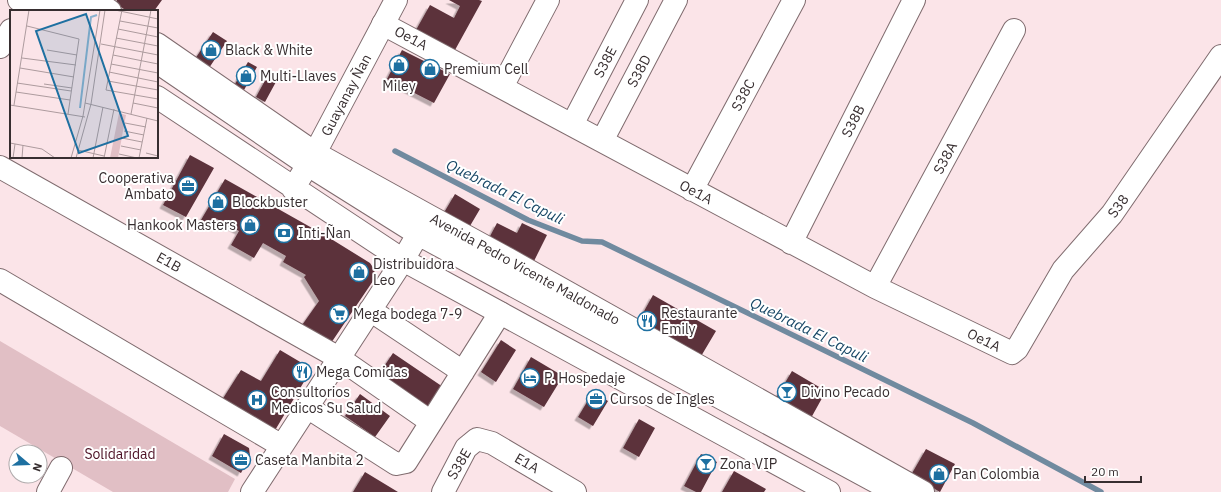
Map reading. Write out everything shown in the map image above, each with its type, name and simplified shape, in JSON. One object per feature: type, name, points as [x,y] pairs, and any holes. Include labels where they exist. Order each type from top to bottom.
[{"type":"street","points":[[67,0],[82,10]]},
{"type":"street","points":[[94,0],[109,10]]},
{"type":"street","name":"Guayanay Ñan","points":[[304,171],[396,0]]},
{"type":"street","points":[[502,87],[548,0]]},
{"type":"street","name":"S38E","points":[[572,125],[637,0]]},
{"type":"street","name":"S38D","points":[[602,141],[676,0]]},
{"type":"street","name":"S38C","points":[[692,190],[794,0]]},
{"type":"street","name":"S38B","points":[[791,243],[914,0]]},
{"type":"street","points":[[29,6],[52,10]]},
{"type":"street","name":"Oe1A","points":[[384,24],[791,243],[875,287],[1012,353]]},
{"type":"street","name":"S38A","points":[[875,287],[1014,30]]},
{"type":"street","name":"Avenida Pedro Vicente Maldonado","points":[[158,45],[304,171]]},
{"type":"street","name":"S38","points":[[1012,353],[1017,349],[1063,270],[1112,214],[1221,56]]},
{"type":"street","points":[[158,63],[304,171]]},
{"type":"street","points":[[158,80],[415,239],[865,492]]},
{"type":"street","name":"Avenida Pedro Vicente Maldonado","points":[[158,98],[304,171],[415,239],[500,313],[829,492]]},
{"type":"street","name":"E1B","points":[[0,167],[339,358],[431,422]]},
{"type":"street","points":[[252,492],[415,239]]},
{"type":"street","points":[[415,239],[895,492]]},
{"type":"street","name":"Avenida Pedro Vicente Maldonado","points":[[415,239],[515,263],[923,492]]},
{"type":"street","points":[[0,280],[282,446]]},
{"type":"street","points":[[370,310],[463,372]]},
{"type":"street","points":[[307,407],[396,464],[406,462],[500,313]]},
{"type":"street","name":"S38E","points":[[444,492],[466,448],[477,439]]},
{"type":"street","name":"E1A","points":[[477,439],[492,443],[551,486],[576,492]]},
{"type":"street","points":[[48,492],[61,468]]},
{"type":"green space","name":"Solidaridad","points":[[0,341],[235,479],[228,492],[113,492],[48,454],[48,444],[31,444],[0,426]]},
{"type":"building","points":[[117,0],[162,0],[155,10],[126,10],[115,3]]},
{"type":"building","points":[[449,0],[482,1],[455,50],[416,30],[430,5],[454,18],[460,6]]},
{"type":"building","name":"Black & White","points":[[213,32],[227,41],[209,68],[195,59]]},
{"type":"building","points":[[402,50],[450,74],[434,103],[387,79]]},
{"type":"building","name":"Multi-Llaves","points":[[248,62],[257,67],[244,90],[235,84]]},
{"type":"building","points":[[268,75],[277,80],[265,102],[256,97]]},
{"type":"building","name":"Cooperativa Ambato","points":[[190,155],[214,168],[186,217],[163,205]]},
{"type":"building","points":[[225,179],[328,237],[370,263],[374,269],[375,275],[373,281],[329,346],[300,328],[319,301],[304,277],[306,275],[283,262],[286,256],[263,243],[254,258],[231,245],[239,231],[215,218],[211,226],[201,220]]},
{"type":"building","points":[[455,194],[480,209],[467,231],[442,216]]},
{"type":"building","points":[[497,223],[517,233],[522,223],[547,235],[533,263],[488,240]]},
{"type":"building","points":[[653,295],[716,331],[700,358],[638,322]]},
{"type":"building","points":[[501,340],[516,350],[496,382],[481,372]]},
{"type":"building","name":"Consultorios Medicos Su Salud","points":[[280,350],[307,366],[308,375],[274,432],[222,400],[241,370],[261,381]]},
{"type":"building","points":[[393,353],[446,389],[430,412],[377,377]]},
{"type":"building","points":[[531,357],[563,376],[544,407],[513,389]]},
{"type":"building","points":[[792,371],[826,391],[811,418],[776,398]]},
{"type":"building","points":[[593,392],[608,401],[593,426],[578,417]]},
{"type":"building","points":[[360,394],[390,416],[375,437],[345,416]]},
{"type":"building","points":[[639,419],[655,428],[639,457],[623,448]]},
{"type":"building","points":[[224,434],[249,448],[250,456],[241,473],[212,456]]},
{"type":"building","points":[[926,449],[955,464],[940,492],[911,475]]},
{"type":"building","points":[[701,454],[717,462],[701,492],[696,492],[684,486]]},
{"type":"building","points":[[734,471],[766,489],[764,492],[722,492]]},
{"type":"building","points":[[365,472],[398,492],[353,492]]},
{"type":"waterway","name":"Quebrada El Capuli","points":[[395,151],[528,220],[582,241],[602,242],[973,423],[1101,492]]},
{"type":"place","name":"Black & White","points":[[211,50]]},
{"type":"place","name":"Miley","points":[[399,65]]},
{"type":"place","name":"Premium Cell","points":[[430,69]]},
{"type":"place","name":"Multi-Llaves","points":[[246,76]]},
{"type":"place","name":"Cooperativa Ambato","points":[[188,186]]},
{"type":"place","name":"Blockbuster","points":[[218,202]]},
{"type":"place","name":"Hankook Masters","points":[[250,225]]},
{"type":"place","name":"Inti-Ñan","points":[[284,233]]},
{"type":"place","name":"Distribuidora Leo","points":[[359,272]]},
{"type":"place","name":"Mega bodega 7-9","points":[[339,314]]},
{"type":"place","name":"Restaurante Emily","points":[[647,321]]},
{"type":"place","name":"Mega Comidas","points":[[302,372]]},
{"type":"place","name":"P. Hospedaje","points":[[530,378]]},
{"type":"place","name":"Divino Pecado","points":[[787,392]]},
{"type":"place","name":"Cursos de Ingles","points":[[596,399]]},
{"type":"place","name":"Consultorios Medicos Su Salud","points":[[257,400]]},
{"type":"place","name":"Caseta Manbita 2","points":[[241,460]]},
{"type":"place","name":"Zona VIP","points":[[706,464]]},
{"type":"place","name":"Pan Colombia","points":[[939,474]]}]
